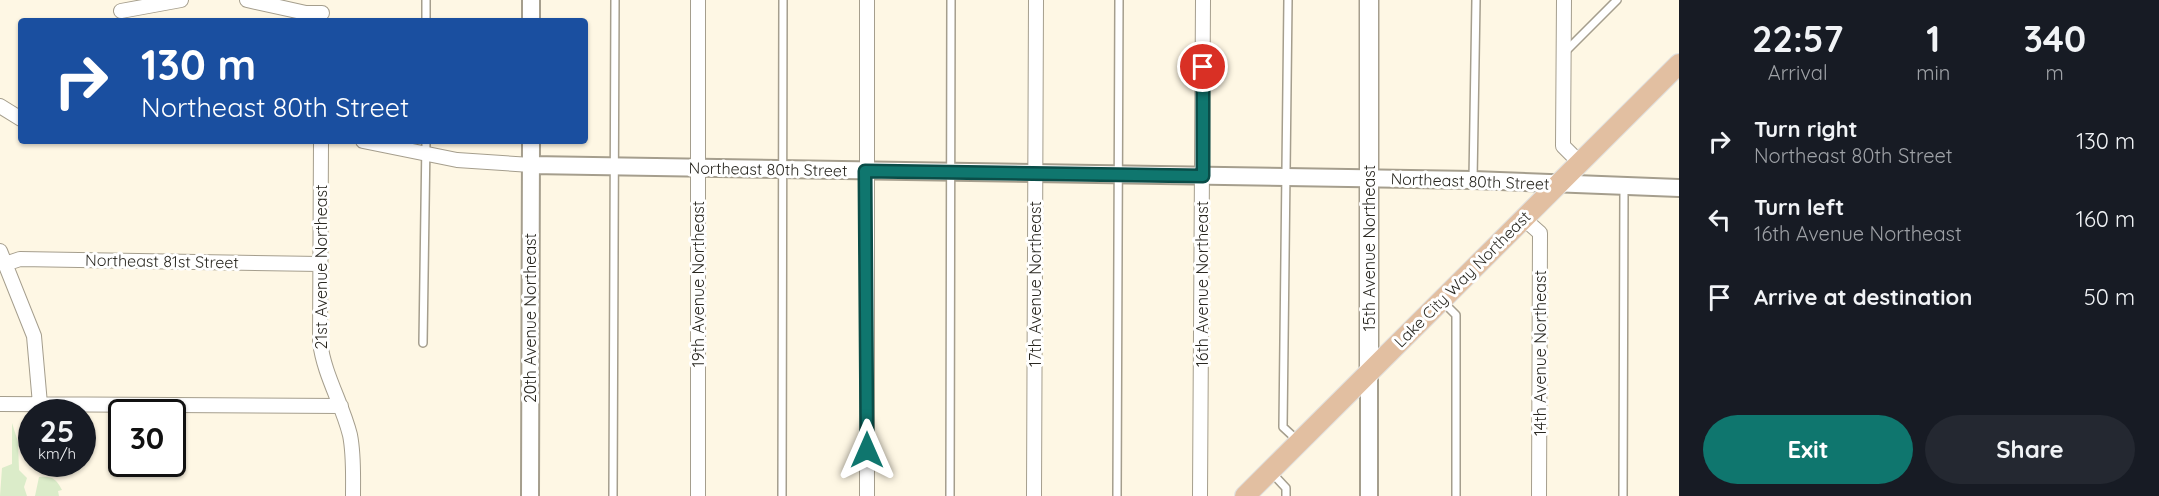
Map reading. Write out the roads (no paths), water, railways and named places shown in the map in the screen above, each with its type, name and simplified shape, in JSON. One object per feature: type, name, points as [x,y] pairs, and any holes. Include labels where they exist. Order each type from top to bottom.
[{"type":"main road","name":"15th Avenue Northeast","points":[[1369,0],[1369,372]]},
{"type":"main road","name":"Lake City Way Northeast","points":[[1245,496],[1679,64]]},
{"type":"street","points":[[121,11],[181,0]]},
{"type":"street","points":[[247,0],[306,13],[322,11]]},
{"type":"street","points":[[531,0],[531,18]]},
{"type":"street","name":"19th Avenue Northeast","points":[[698,0],[698,496]]},
{"type":"street","points":[[867,0],[865,171],[867,496]]},
{"type":"street","name":"17th Avenue Northeast","points":[[1034,496],[1036,0]]},
{"type":"street","name":"16th Avenue Northeast","points":[[1200,496],[1203,0]]},
{"type":"street","points":[[1564,0],[1563,146],[1579,162]]},
{"type":"street","points":[[0,106],[18,116]]},
{"type":"street","name":"21st Avenue Northeast","points":[[321,144],[322,357],[350,436],[353,496]]},
{"type":"street","name":"Northeast 80th Street","points":[[394,144],[426,147],[478,162],[531,165],[1473,180],[1679,188]]},
{"type":"street","name":"20th Avenue Northeast","points":[[530,496],[531,144]]},
{"type":"street","name":"14th Avenue Northeast","points":[[1523,218],[1540,233],[1539,496]]},
{"type":"street","points":[[2,257],[34,336],[40,399]]},
{"type":"street","name":"Northeast 81st Street","points":[[2,257],[320,264]]},
{"type":"street","name":"15th Avenue Northeast","points":[[1369,372],[1369,496]]},
{"type":"street","points":[[0,404],[18,404]]},
{"type":"street","points":[[96,404],[341,406]]},
{"type":"lane","points":[[426,0],[426,18]]},
{"type":"lane","points":[[613,496],[615,0]]},
{"type":"lane","points":[[782,496],[783,0]]},
{"type":"lane","points":[[950,496],[951,0]]},
{"type":"lane","points":[[1117,496],[1119,0]]},
{"type":"lane","points":[[1288,0],[1283,427],[1299,442]]},
{"type":"lane","points":[[1473,180],[1476,0]]},
{"type":"lane","points":[[1564,53],[1617,0]]},
{"type":"lane","points":[[423,343],[426,147]]},
{"type":"lane","points":[[1623,496],[1624,186]]},
{"type":"lane","points":[[1441,300],[1456,315],[1456,496]]},
{"type":"lane","points":[[1270,471],[1286,488],[1286,496]]}]
